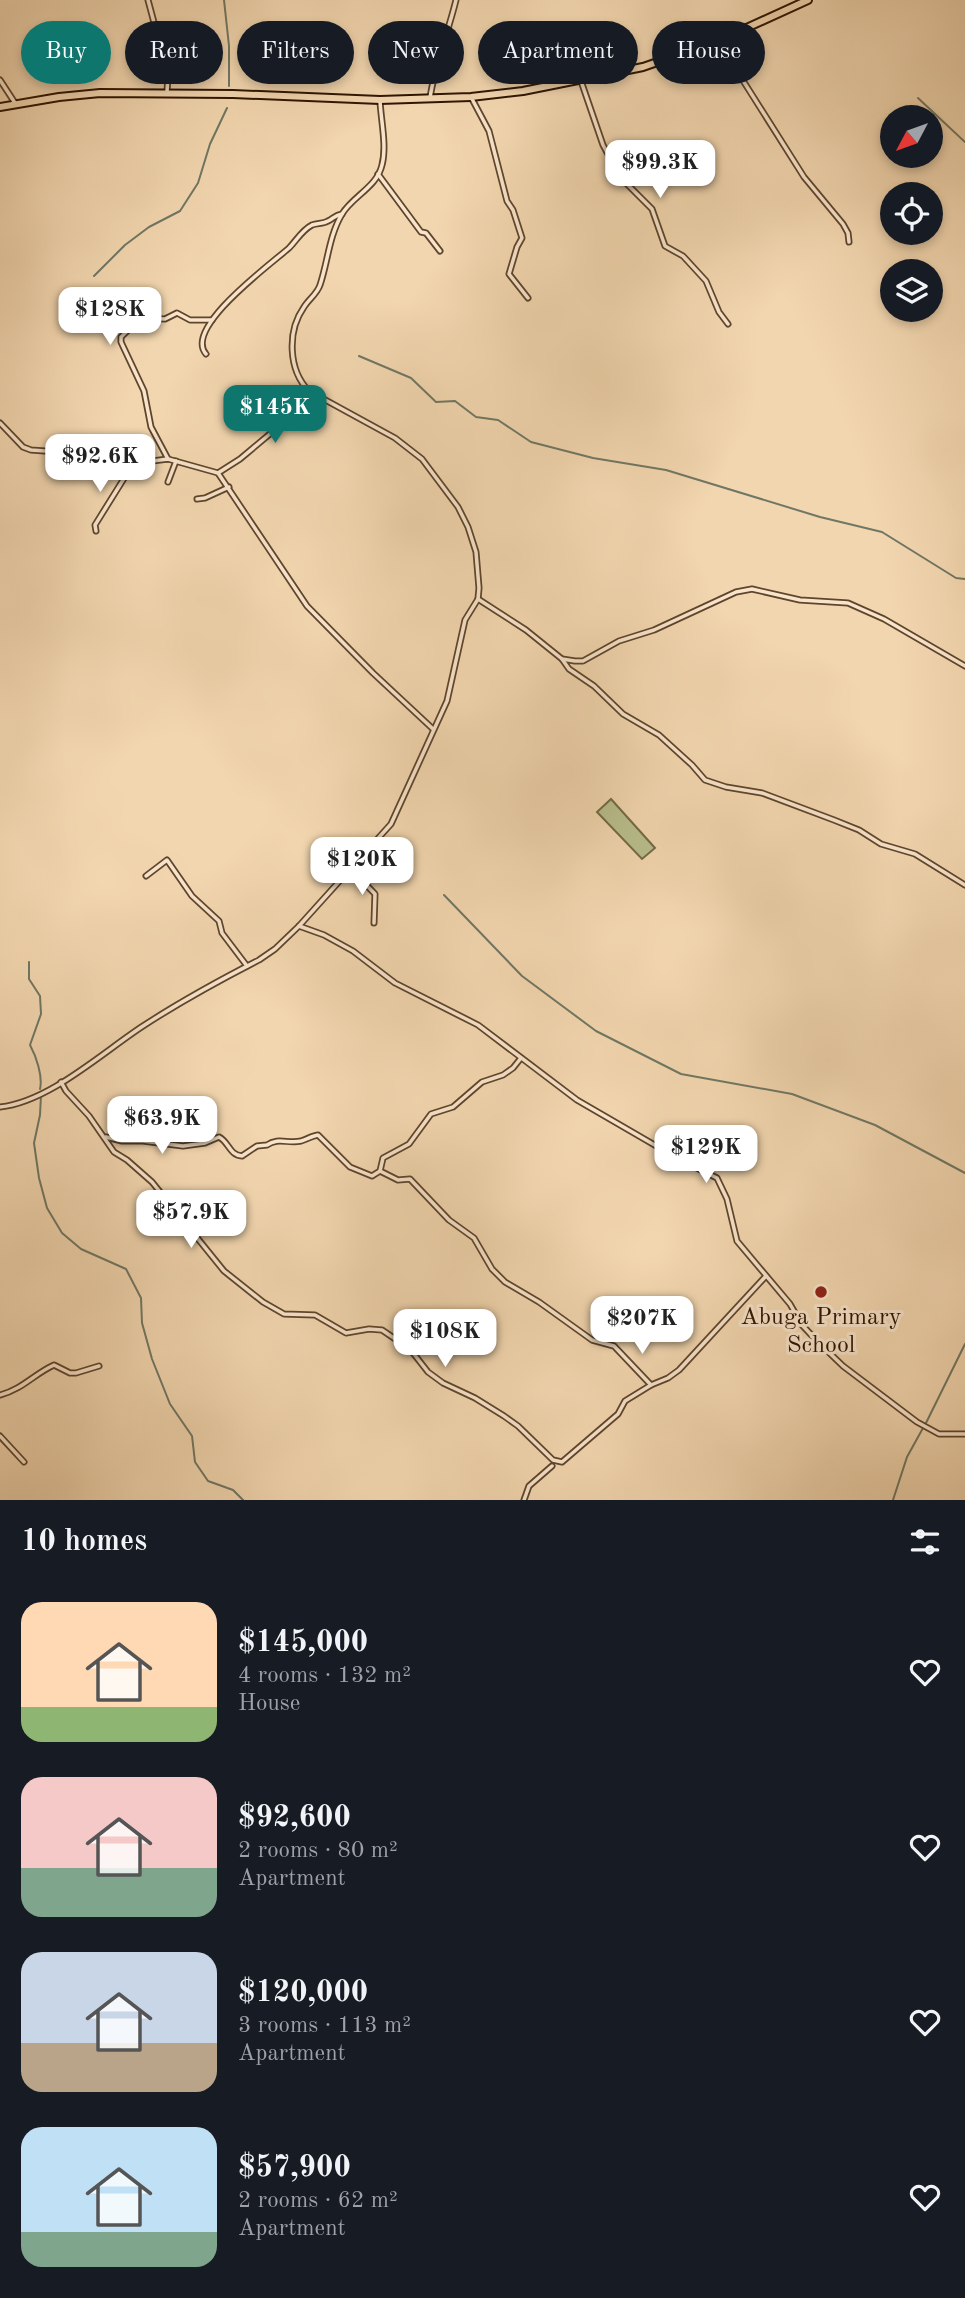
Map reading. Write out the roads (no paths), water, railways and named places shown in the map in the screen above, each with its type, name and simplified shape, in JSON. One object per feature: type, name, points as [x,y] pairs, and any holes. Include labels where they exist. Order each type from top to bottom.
[{"type":"main road","points":[[762,21],[808,0]]},
{"type":"main road","points":[[0,107],[100,93],[246,94],[380,100],[471,97],[560,84]]},
{"type":"street","points":[[148,0],[168,75],[167,94]]},
{"type":"street","points":[[430,98],[435,67],[456,0]]},
{"type":"street","points":[[0,80],[15,103]]},
{"type":"street","points":[[582,84],[603,145],[621,178],[652,209],[664,244],[683,256],[703,277],[719,312],[728,324]]},
{"type":"street","points":[[745,84],[804,177],[841,221],[848,233],[849,242]]},
{"type":"street","points":[[471,97],[489,131],[507,201],[513,210],[521,235],[509,274],[528,298]]},
{"type":"street","points":[[0,1107],[26,1100],[61,1082],[97,1061],[141,1026],[275,949],[391,824],[447,701],[465,620],[478,599],[480,580],[473,542],[458,507],[422,459],[403,443],[319,397],[300,381],[294,364],[292,346],[300,314],[320,284],[331,240],[342,214],[366,191],[378,174],[384,155],[380,100]]},
{"type":"street","points":[[378,174],[421,232],[426,233],[440,251]]},
{"type":"street","points":[[206,354],[202,342],[212,320],[248,282],[312,225],[327,222],[336,214],[342,214]]},
{"type":"street","points":[[168,459],[151,427],[144,391],[121,337],[141,318],[165,319],[177,313],[190,320],[212,320]]},
{"type":"street","points":[[218,473],[319,397]]},
{"type":"street","points":[[248,407],[277,428]]},
{"type":"street","points":[[0,423],[23,447],[31,450],[60,452],[121,465],[168,459],[218,473],[307,606],[433,729]]},
{"type":"street","points":[[168,482],[176,461]]},
{"type":"street","points":[[96,531],[95,524],[133,464]]},
{"type":"street","points":[[197,499],[229,487]]},
{"type":"street","points":[[562,659],[583,660],[619,641],[654,630],[736,592],[752,589],[800,600],[848,603],[884,619],[965,666]]},
{"type":"street","points":[[478,599],[515,622],[562,659],[565,666],[594,686],[623,714],[662,737],[705,780],[767,795],[859,830],[881,844],[921,858],[965,885]]},
{"type":"street","points":[[146,876],[167,860],[192,896],[219,921],[222,933],[247,966]]},
{"type":"street","points":[[350,868],[374,894],[374,923]]},
{"type":"street","points":[[299,926],[324,935],[353,951],[395,983],[478,1025],[577,1100],[717,1178],[727,1199],[737,1241],[790,1304],[805,1329],[843,1366],[910,1417],[942,1434],[965,1434]]},
{"type":"street","points":[[104,1136],[122,1141],[183,1146],[205,1143],[219,1137],[232,1152],[242,1156],[257,1146],[267,1145],[270,1141],[296,1141],[318,1135],[351,1167],[372,1176],[380,1171],[383,1158],[409,1144],[431,1115],[438,1110],[453,1107],[482,1082],[503,1075],[513,1068],[521,1058]]},
{"type":"street","points":[[61,1082],[114,1152],[152,1182],[224,1271],[263,1302],[284,1314],[315,1315],[346,1333],[382,1330],[410,1349],[428,1372],[443,1383],[475,1398],[518,1426],[552,1463]]},
{"type":"street","points":[[380,1171],[398,1180],[410,1179],[449,1220],[474,1238],[492,1269],[505,1282],[540,1302],[592,1340],[614,1346],[651,1385]]},
{"type":"street","points":[[524,1500],[529,1486],[552,1463],[562,1462],[618,1414],[625,1401],[679,1370],[766,1276]]},
{"type":"street","points":[[0,1395],[27,1384],[54,1365],[70,1373],[99,1366]]},
{"type":"street","points":[[0,1436],[24,1462]]},
{"type":"waterway","points":[[224,0],[229,46],[229,86]]},
{"type":"waterway","points":[[918,98],[965,142]]},
{"type":"waterway","points":[[94,276],[125,245],[149,227],[180,211],[198,183],[210,144],[227,108]]},
{"type":"waterway","points":[[359,356],[411,378],[436,402],[455,401],[476,417],[498,420],[531,442],[593,458],[666,470],[820,517],[882,532],[956,578],[965,579]]},
{"type":"waterway","points":[[444,895],[522,976],[596,1031],[681,1074],[792,1094],[875,1125],[965,1173]]},
{"type":"waterway","points":[[29,962],[29,979],[40,996],[41,1014],[30,1045],[41,1078],[40,1089]]},
{"type":"waterway","points":[[41,1095],[34,1143],[47,1208],[62,1233],[81,1249],[126,1269],[141,1298],[142,1323],[152,1359],[170,1404],[192,1436],[195,1462],[208,1481],[233,1490],[243,1500]]},
{"type":"waterway","points":[[926,1423],[965,1344]]},
{"type":"waterway","points":[[893,1500],[907,1457],[923,1428]]},
{"type":"place","name":"Abuga Primary School","points":[[821,1292]]}]
